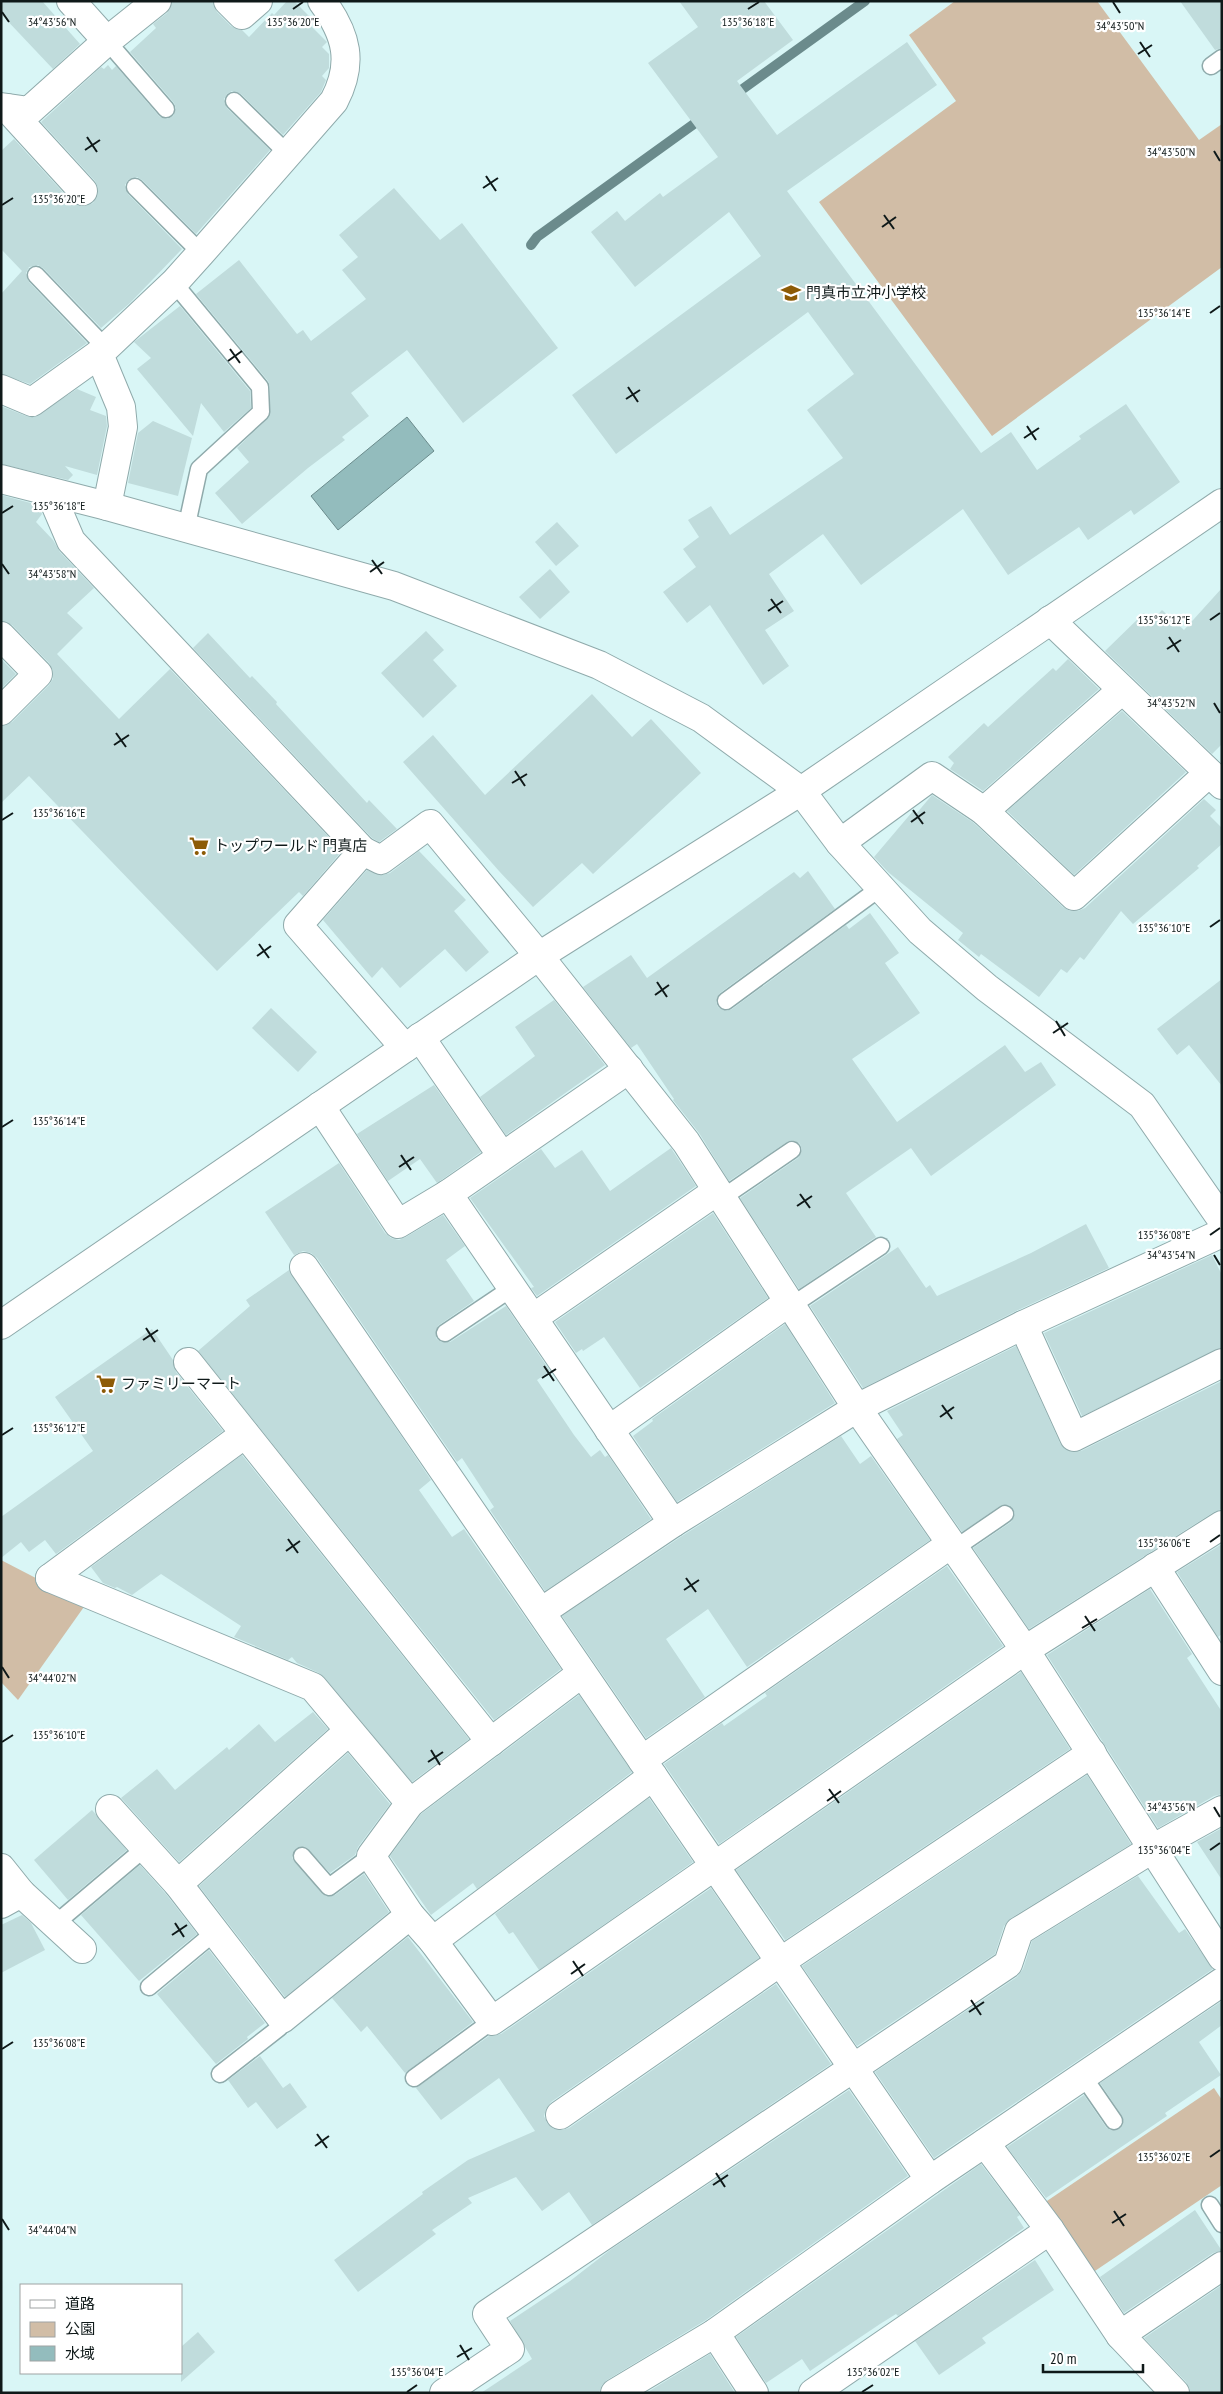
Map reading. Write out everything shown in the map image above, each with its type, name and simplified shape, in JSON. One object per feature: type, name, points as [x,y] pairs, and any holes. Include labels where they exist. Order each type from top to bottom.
[{"type":"street","points":[[71,1],[107,41]]},
{"type":"street","points":[[4,108],[28,110],[107,41],[157,1]]},
{"type":"street","points":[[228,1],[242,15],[258,1]]},
{"type":"street","points":[[1,389],[32,402],[102,351],[174,283],[334,102],[344,76],[345,44],[333,16],[322,1]]},
{"type":"street","points":[[4,108],[83,191]]},
{"type":"street","points":[[102,351],[120,407],[123,428],[107,506]]},
{"type":"street","points":[[6,487],[50,492],[107,506],[394,586],[598,666],[701,718],[801,791],[840,843],[920,931],[987,988],[1142,1105],[1222,1220]]},
{"type":"street","points":[[50,492],[71,541],[363,851],[381,860],[430,824],[539,956],[686,1142],[857,1408],[1025,1650],[1222,1957]]},
{"type":"street","points":[[1,1324],[539,956],[801,791],[1222,503]]},
{"type":"street","points":[[840,843],[932,776],[984,810],[1074,896],[1216,779],[1050,620]]},
{"type":"street","points":[[1,636],[38,674],[1,711]]},
{"type":"street","points":[[984,810],[1122,690]]},
{"type":"street","points":[[363,851],[298,925],[412,1042],[502,1156]]},
{"type":"street","points":[[320,1106],[398,1224],[448,1194],[629,1069]]},
{"type":"street","points":[[448,1194],[674,1523]]},
{"type":"street","points":[[533,1318],[719,1194]]},
{"type":"street","points":[[541,1612],[674,1523],[857,1408],[1023,1325],[1222,1233]]},
{"type":"street","points":[[304,1267],[930,2180]]},
{"type":"street","points":[[610,1430],[790,1304]]},
{"type":"street","points":[[1023,1325],[1074,1437],[1222,1363]]},
{"type":"street","points":[[188,1362],[491,1742]]},
{"type":"street","points":[[244,1434],[50,1578],[313,1687],[410,1803]]},
{"type":"street","points":[[582,1673],[410,1803],[386,1832],[371,1856],[410,1916],[433,1941],[492,2021],[1025,1650],[1222,1525]]},
{"type":"street","points":[[433,1941],[647,1768],[953,1546]]},
{"type":"street","points":[[1155,1567],[1222,1671]]},
{"type":"street","points":[[178,1884],[349,1731]]},
{"type":"street","points":[[560,2115],[780,1962],[1092,1754]]},
{"type":"street","points":[[110,1809],[178,1884],[282,2019],[410,1916]]},
{"type":"street","points":[[444,2393],[510,2349],[487,2314],[1008,1964],[1019,1931],[1152,1849],[1222,1810]]},
{"type":"street","points":[[1,1868],[11,1899],[55,1924],[82,1949]]},
{"type":"street","points":[[615,2393],[714,2333],[930,2180],[1222,1982]]},
{"type":"street","points":[[984,2143],[1050,2230],[1120,2336],[1175,2393]]},
{"type":"street","points":[[813,2393],[1050,2230]]},
{"type":"street","points":[[1120,2336],[1222,2266]]},
{"type":"street","points":[[714,2333],[754,2393]]},
{"type":"lane","points":[[107,41],[166,109]]},
{"type":"lane","points":[[234,101],[289,155]]},
{"type":"lane","points":[[134,187],[201,254]]},
{"type":"lane","points":[[36,275],[102,351]]},
{"type":"lane","points":[[174,283],[260,387],[261,412],[199,469],[186,529]]},
{"type":"lane","points":[[726,1001],[880,888]]},
{"type":"lane","points":[[719,1194],[792,1150]]},
{"type":"lane","points":[[790,1304],[881,1246]]},
{"type":"lane","points":[[445,1333],[512,1288]]},
{"type":"lane","points":[[953,1546],[1005,1514]]},
{"type":"lane","points":[[55,1924],[145,1848]]},
{"type":"lane","points":[[302,1856],[329,1887],[371,1856]]},
{"type":"lane","points":[[149,1988],[215,1932]]},
{"type":"lane","points":[[220,2074],[280,2028],[282,2019]]},
{"type":"lane","points":[[414,2078],[492,2021]]},
{"type":"lane","points":[[1083,2076],[1114,2120]]},
{"type":"lane","points":[[1210,2205],[1222,2224]]},
{"type":"green space","points":[[955,1],[1097,1],[1199,140],[1222,124],[1222,267],[992,436],[819,202],[956,101],[909,35]]},
{"type":"green space","points":[[1,1560],[86,1604],[18,1700],[1,1682]]},
{"type":"green space","points":[[1214,2088],[1222,2100],[1222,2185],[1089,2275],[1041,2205]]},
{"type":"water","points":[[407,417],[434,451],[338,530],[311,496]]},
{"type":"building","points":[[1,1],[42,1],[80,44],[53,69],[1,14]]},
{"type":"building","points":[[172,1],[213,1],[217,12],[231,26],[242,30],[249,37],[272,13],[274,15],[287,1],[294,1],[312,19],[308,23],[327,42],[322,47],[329,54],[329,68],[322,76],[326,80],[321,92],[283,135],[241,94],[232,91],[227,94],[224,99],[227,108],[270,150],[196,234],[142,180],[137,177],[128,180],[125,185],[128,194],[182,249],[130,303],[101,328],[43,268],[38,265],[29,267],[26,273],[29,282],[87,343],[30,384],[1,374],[1,294],[22,271],[1,249],[1,151],[14,139],[72,202],[79,206],[93,203],[98,195],[95,181],[41,122],[101,67],[104,69],[108,65],[112,70],[116,66],[159,116],[167,119],[173,116],[176,108],[174,103],[130,52],[156,28],[153,24],[167,13]]},
{"type":"building","points":[[679,1],[764,1],[793,40],[737,81],[777,135],[907,42],[937,85],[787,191],[981,453],[1011,432],[1037,470],[1081,439],[1079,436],[1126,404],[1180,482],[1134,515],[1131,510],[1088,540],[1079,527],[1008,575],[963,509],[861,585],[823,534],[769,574],[794,611],[765,630],[789,666],[763,685],[710,605],[687,623],[663,592],[696,567],[683,549],[699,537],[688,520],[711,506],[730,535],[843,458],[807,410],[854,374],[808,312],[616,454],[572,395],[761,256],[729,212],[635,287],[591,232],[617,211],[625,221],[660,193],[663,197],[718,157],[648,63],[698,27]]},
{"type":"building","points":[[1180,1],[1222,1],[1222,48],[1215,50]]},
{"type":"building","points":[[394,188],[440,240],[462,223],[558,348],[463,423],[407,350],[351,393],[369,416],[342,437],[345,440],[308,468],[242,524],[215,493],[249,462],[237,448],[270,416],[270,386],[268,381],[196,294],[239,260],[297,334],[303,330],[311,341],[366,299],[342,270],[358,257],[339,235]]},
{"type":"building","points":[[180,306],[250,391],[251,408],[224,432],[201,403],[193,436],[137,369],[151,358],[134,342]]},
{"type":"building","points":[[77,389],[96,397],[90,410],[106,416],[107,426],[97,475],[65,466],[73,475],[68,480],[1,464],[1,406],[26,416],[34,417]]},
{"type":"building","points":[[153,421],[192,438],[178,496],[128,483],[138,433]]},
{"type":"building","points":[[1,495],[38,505],[42,514],[36,522],[53,540],[60,552],[94,588],[67,613],[83,628],[57,654],[119,719],[170,669],[342,851],[303,896],[299,892],[217,971],[29,776],[1,803],[1,726],[12,722],[49,685],[53,679],[53,671],[49,663],[12,625],[1,621]]},
{"type":"building","points":[[557,522],[579,546],[556,566],[535,542]]},
{"type":"building","points":[[550,569],[570,592],[540,619],[519,597]]},
{"type":"building","points":[[1222,588],[1222,744],[1212,754],[1105,651],[1144,613],[1152,621],[1162,610],[1184,630]]},
{"type":"building","points":[[426,631],[444,650],[433,660],[457,686],[423,718],[381,673]]},
{"type":"building","points":[[208,633],[250,678],[252,676],[277,702],[276,704],[367,803],[369,800],[397,829],[379,842],[372,838],[193,648]]},
{"type":"building","points":[[1,659],[16,674],[1,689]]},
{"type":"building","points":[[1068,659],[1099,689],[983,791],[950,769],[954,763],[948,757],[984,723],[988,727],[1053,668],[1056,671]]},
{"type":"building","points":[[592,694],[632,737],[651,719],[701,773],[593,874],[582,863],[533,907],[403,762],[433,735],[485,795]]},
{"type":"building","points":[[1122,711],[1186,772],[1074,875],[1007,811]]},
{"type":"building","points":[[932,795],[974,823],[1063,907],[1070,911],[1078,911],[1085,908],[1204,799],[1216,810],[1210,816],[1222,828],[1222,844],[1197,866],[1199,868],[1133,924],[1121,911],[1084,960],[1080,957],[1067,973],[1061,969],[1039,997],[981,954],[979,957],[958,940],[963,933],[888,872],[874,857],[913,811],[916,814]]},
{"type":"building","points":[[419,851],[466,900],[454,911],[489,952],[466,972],[445,949],[400,988],[382,967],[372,978],[323,920],[367,870],[383,875],[390,873]]},
{"type":"building","points":[[808,871],[835,909],[720,993],[716,1002],[718,1007],[727,1011],[732,1009],[846,925],[849,929],[870,913],[899,953],[885,963],[920,1013],[852,1059],[897,1122],[1005,1045],[1025,1072],[1041,1062],[1056,1085],[931,1176],[911,1148],[846,1193],[876,1237],[799,1289],[740,1198],[798,1158],[802,1150],[800,1144],[792,1140],[787,1142],[729,1181],[699,1133],[673,1100],[637,1044],[631,1048],[583,987],[631,955],[647,978],[794,872],[800,878]]},
{"type":"building","points":[[1222,979],[1222,1086],[1189,1045],[1177,1055],[1157,1029]]},
{"type":"building","points":[[554,1000],[605,1065],[506,1135],[480,1097],[535,1056],[515,1027]]},
{"type":"building","points":[[271,1008],[317,1052],[298,1072],[252,1028]]},
{"type":"building","points":[[434,1085],[481,1152],[437,1183],[420,1159],[388,1181],[357,1134]]},
{"type":"building","points":[[671,1148],[696,1186],[537,1296],[531,1288],[534,1287],[470,1198],[541,1149],[555,1168],[582,1150],[610,1191]]},
{"type":"building","points":[[339,1163],[385,1233],[391,1238],[399,1240],[406,1237],[443,1215],[465,1246],[446,1260],[474,1301],[439,1325],[436,1329],[436,1338],[441,1342],[450,1342],[506,1306],[550,1371],[537,1380],[574,1435],[591,1457],[600,1450],[605,1457],[608,1455],[651,1519],[545,1591],[490,1510],[494,1507],[462,1458],[457,1462],[317,1258],[311,1253],[303,1251],[294,1255],[265,1212]]},
{"type":"building","points":[[713,1213],[768,1298],[640,1388],[604,1337],[583,1351],[582,1349],[576,1353],[555,1322]]},
{"type":"building","points":[[1086,1224],[1109,1268],[1016,1311],[863,1388],[810,1306],[898,1247],[926,1288],[930,1285],[937,1296],[1031,1253]]},
{"type":"building","points":[[1212,1255],[1222,1275],[1222,1348],[1082,1416],[1044,1333]]},
{"type":"building","points":[[289,1270],[431,1480],[419,1490],[452,1537],[464,1529],[561,1669],[494,1720],[198,1351],[250,1306],[246,1300]]},
{"type":"building","points":[[785,1324],[835,1403],[677,1502],[633,1436],[653,1421],[652,1419]]},
{"type":"building","points":[[152,1329],[173,1360],[176,1372],[223,1431],[56,1554],[45,1540],[29,1552],[21,1542],[1,1558],[1,1517],[93,1451],[55,1397]]},
{"type":"building","points":[[1016,1346],[1060,1443],[1065,1449],[1072,1452],[1081,1451],[1222,1381],[1222,1509],[1214,1512],[1029,1629],[973,1548],[1011,1522],[1015,1514],[1013,1509],[1009,1505],[1000,1506],[962,1532],[897,1439],[903,1435],[887,1411]]},
{"type":"building","points":[[841,1436],[860,1464],[871,1456],[930,1540],[747,1667],[708,1609],[666,1639],[705,1697],[646,1738],[562,1616],[682,1536]]},
{"type":"building","points":[[242,1455],[469,1739],[412,1782],[319,1673],[297,1663],[292,1657],[288,1660],[234,1637],[241,1626],[161,1574],[132,1595],[117,1587],[115,1588],[103,1583],[91,1567]]},
{"type":"building","points":[[1222,1544],[1222,1634],[1218,1637],[1177,1572]]},
{"type":"building","points":[[947,1566],[1003,1646],[719,1844],[664,1764],[722,1723],[724,1726],[767,1696],[765,1693]]},
{"type":"building","points":[[1150,1589],[1192,1654],[1187,1658],[1222,1712],[1222,1794],[1214,1796],[1158,1828],[1047,1655]]},
{"type":"building","points":[[1021,1672],[1070,1749],[785,1940],[736,1870]]},
{"type":"building","points":[[579,1695],[632,1772],[477,1889],[473,1883],[431,1915],[390,1856],[421,1814]]},
{"type":"building","points":[[313,1712],[328,1729],[179,1862],[121,1798],[157,1769],[175,1790],[227,1747],[229,1750],[259,1724],[275,1742]]},
{"type":"building","points":[[348,1753],[390,1804],[358,1847],[355,1855],[330,1873],[306,1847],[296,1848],[292,1858],[326,1896],[335,1895],[364,1874],[389,1912],[285,1997],[199,1886]]},
{"type":"building","points":[[1087,1775],[1131,1844],[1011,1918],[1004,1926],[995,1954],[857,2046],[802,1966]]},
{"type":"building","points":[[649,1798],[693,1862],[539,1970],[513,1932],[509,1934],[495,1914]]},
{"type":"building","points":[[92,1810],[127,1850],[68,1900],[34,1860]]},
{"type":"building","points":[[1222,1828],[1222,1880],[1197,1842]]},
{"type":"building","points":[[140,1865],[166,1894],[197,1934],[139,1981],[81,1915]]},
{"type":"building","points":[[1138,1876],[1179,1933],[1185,1929],[1213,1969],[934,2158],[875,2072],[1017,1977],[1023,1969],[1032,1941]]},
{"type":"building","points":[[711,1888],[759,1958],[551,2102],[544,2116],[547,2123],[554,2129],[562,2130],[569,2128],[776,1984],[831,2064],[592,2225],[569,2192],[542,2211],[516,2177],[468,2198],[472,2203],[432,2230],[436,2234],[358,2292],[334,2260],[423,2194],[422,2192],[468,2160],[535,2131],[499,2078],[441,2120],[416,2088],[489,2036],[501,2034]]},
{"type":"building","points":[[22,1915],[31,1923],[45,1950],[1,1973],[1,1925]]},
{"type":"building","points":[[408,1937],[473,2022],[405,2073],[367,2026],[361,2032],[332,1998]]},
{"type":"building","points":[[209,1950],[265,2023],[216,2064],[157,1994]]},
{"type":"building","points":[[1222,2001],[1222,2025],[1199,2042],[1221,2075],[1165,2113],[1167,2116],[1046,2198],[1007,2147],[1084,2095],[1106,2127],[1110,2130],[1119,2129],[1123,2125],[1122,2116],[1100,2083]]},
{"type":"building","points":[[260,2056],[283,2088],[290,2083],[307,2107],[277,2129],[256,2102],[248,2108],[228,2080]]},
{"type":"building","points":[[849,2090],[908,2176],[706,2320],[607,2380],[602,2385],[599,2393],[481,2393],[532,2359],[510,2321],[570,2281],[610,2250]]},
{"type":"building","points":[[981,2164],[1020,2215],[1017,2217],[1024,2228],[898,2316],[896,2314],[880,2324],[810,2371],[802,2359],[766,2383],[736,2337]]},
{"type":"building","points":[[1195,2210],[1222,2251],[1213,2253],[1124,2313],[1100,2277]]},
{"type":"building","points":[[1035,2260],[1054,2290],[982,2338],[986,2343],[939,2375],[915,2341]]},
{"type":"building","points":[[1222,2285],[1222,2393],[1190,2393],[1186,2382],[1144,2338]]},
{"type":"building","points":[[198,2332],[215,2352],[181,2382],[182,2374],[182,2346]]},
{"type":"building","points":[[710,2354],[735,2393],[646,2393]]},
{"type":"waterway","points":[[733,96],[865,1]]},
{"type":"waterway","points":[[531,245],[537,237],[705,116]]},
{"type":"place","name":"門真市立沖小学校","points":[[791,293]]},
{"type":"place","name":"トップワールド 門真店","points":[[199,846]]},
{"type":"place","name":"ファミリーマート","points":[[106,1384]]}]
